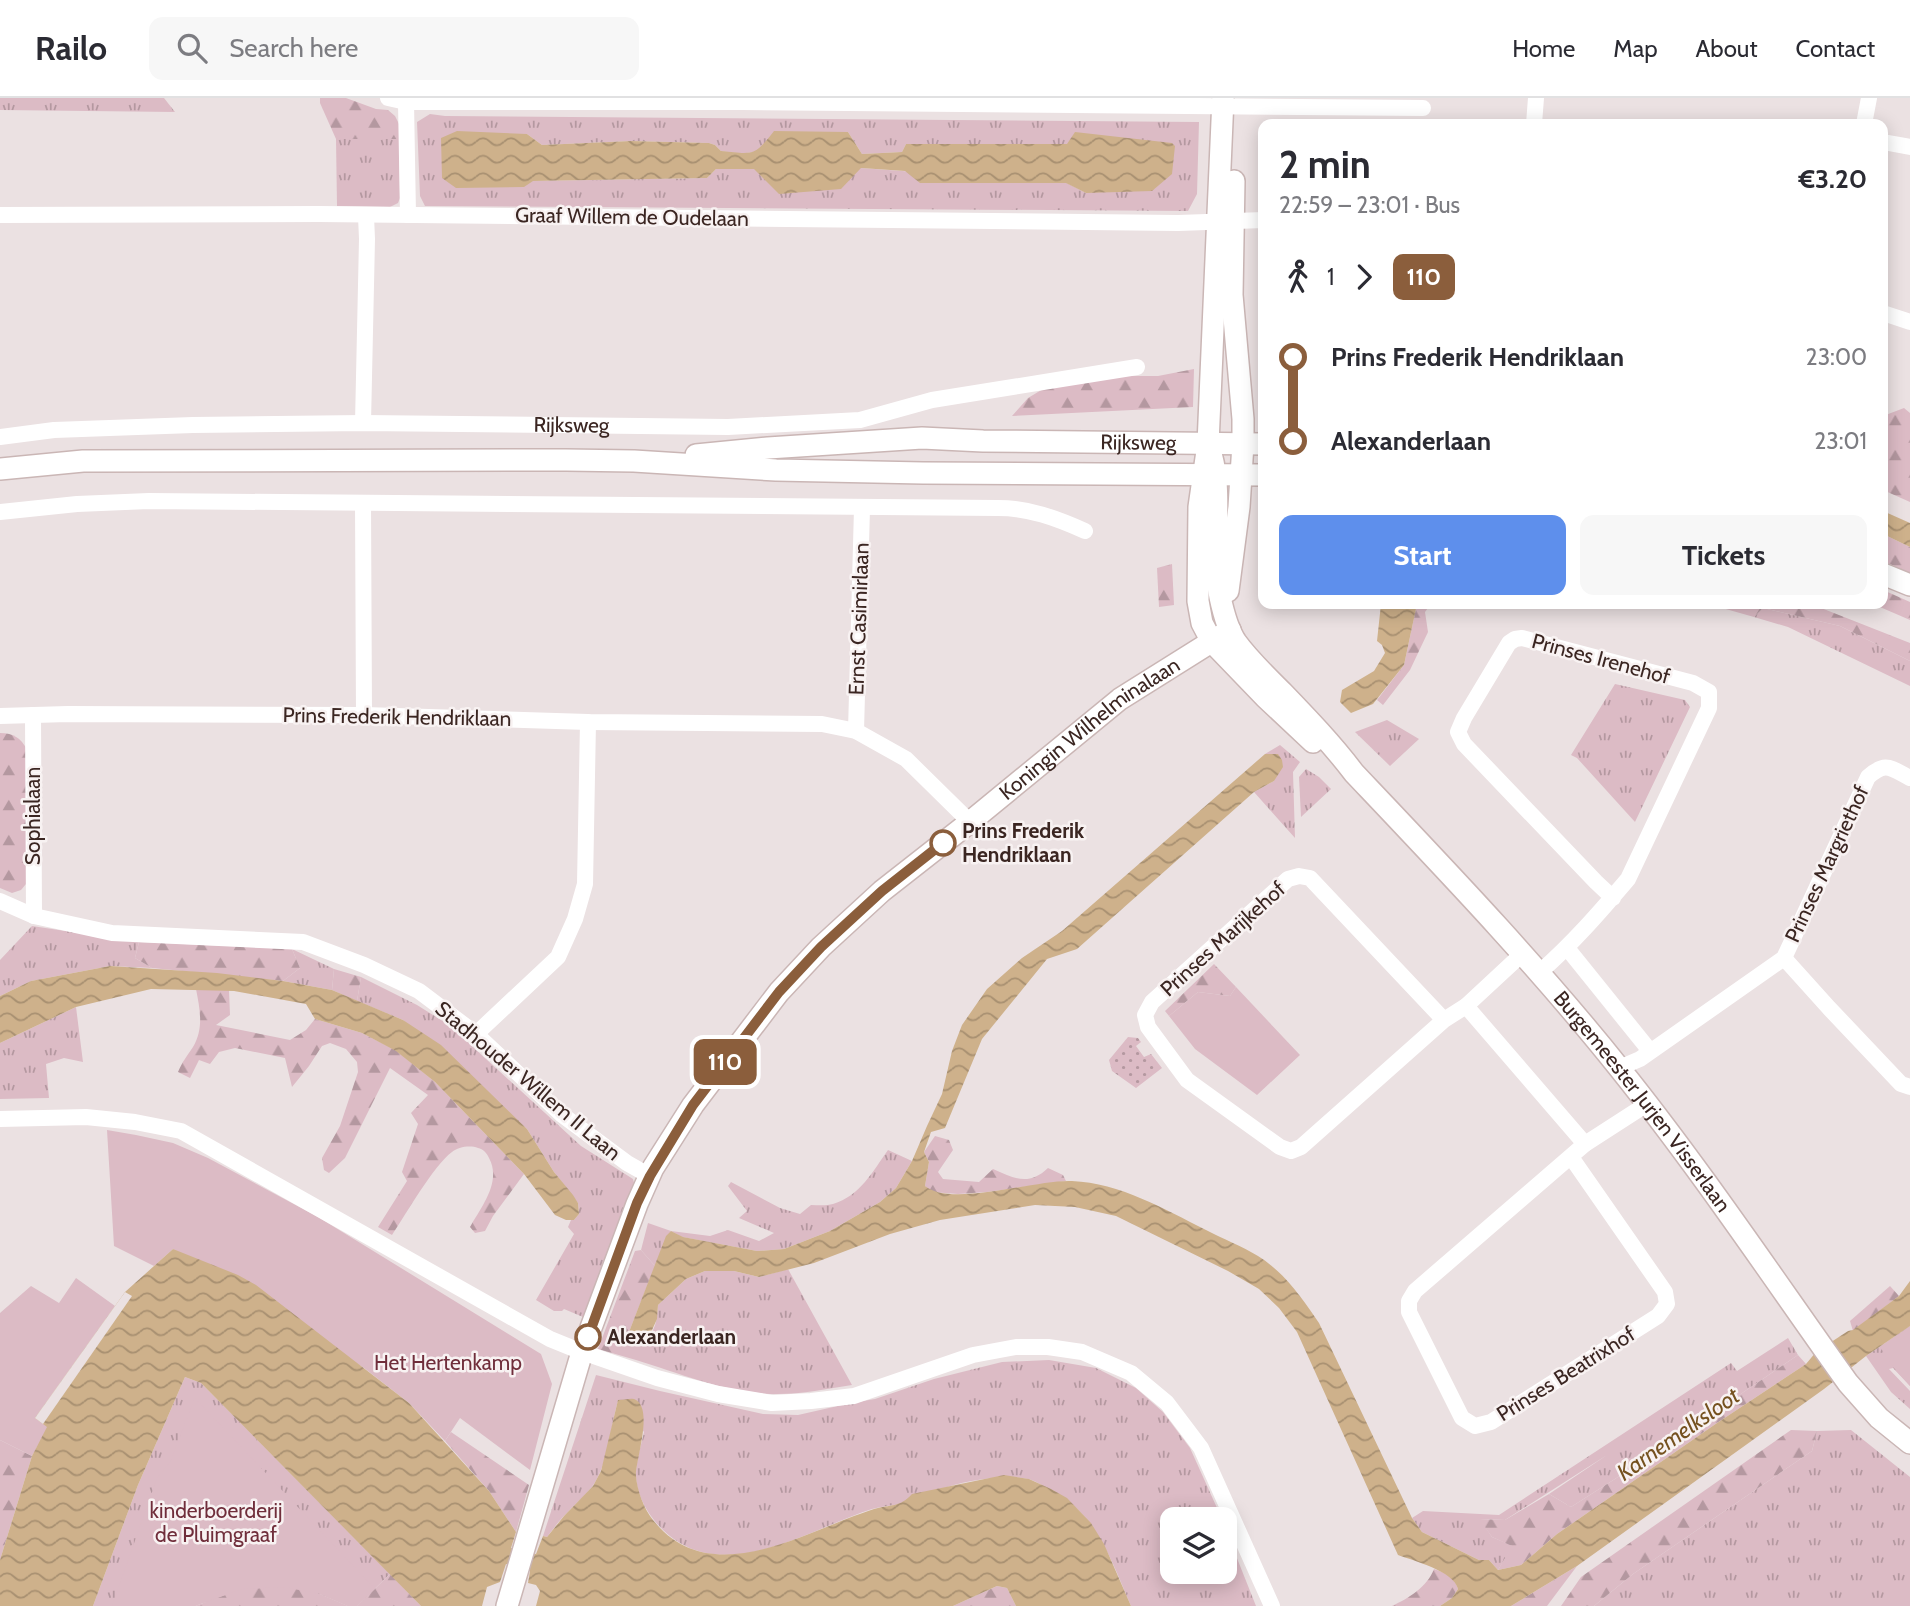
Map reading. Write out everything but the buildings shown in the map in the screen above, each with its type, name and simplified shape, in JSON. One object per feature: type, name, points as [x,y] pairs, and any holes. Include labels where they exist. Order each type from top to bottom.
[{"type":"street","points":[[388,98],[405,102],[1229,102],[1423,108]]},
{"type":"street","points":[[1534,119],[1536,98]]},
{"type":"street","points":[[1865,119],[1869,98]]},
{"type":"street","points":[[405,102],[408,215]]},
{"type":"street","points":[[1228,623],[1217,577],[1218,507],[1209,475],[1208,443],[1225,221],[1229,102]]},
{"type":"street","points":[[1888,143],[1910,147]]},
{"type":"street","name":"Graaf Willem de Oudelaan","points":[[0,215],[318,214],[1258,220]]},
{"type":"street","points":[[363,424],[366,216]]},
{"type":"street","points":[[1225,221],[1243,419],[1253,444],[1253,475],[1226,603],[1228,623]]},
{"type":"street","points":[[1888,318],[1910,322]]},
{"type":"street","name":"Rijksweg","points":[[0,437],[54,430],[193,425],[728,427],[860,420],[932,400],[1138,367]]},
{"type":"street","name":"Rijksweg","points":[[634,461],[768,448],[909,439],[1253,444]]},
{"type":"street","name":"Rijksweg","points":[[0,469],[83,461],[634,461],[803,471],[1253,475]]},
{"type":"street","points":[[1209,475],[1199,507],[1198,601],[1202,623],[1212,642]]},
{"type":"street","points":[[0,512],[77,503],[149,501],[1019,508],[1085,531]]},
{"type":"street","points":[[363,503],[364,715]]},
{"type":"street","name":"Ernst Casimirlaan","points":[[856,731],[862,508]]},
{"type":"street","points":[[1888,577],[1910,585]]},
{"type":"street","name":"Koningin Wilhelminalaan","points":[[507,1606],[582,1352],[637,1203],[650,1176],[693,1105],[779,992],[821,947],[882,891],[1120,699],[1212,642],[1228,623]]},
{"type":"street","name":"Burgemeester Jurjen Visserlaan","points":[[1228,623],[1243,650],[1540,972],[1679,1146],[1849,1383],[1879,1418],[1910,1443]]},
{"type":"street","name":"Prinses Irenehof","points":[[1540,972],[1567,948],[1613,898],[1628,879],[1709,708],[1709,692],[1693,683],[1522,638],[1515,639],[1509,643],[1458,732],[1464,744],[1613,898]]},
{"type":"street","name":"Burgemeester Jurjen Visserlaan","points":[[1212,642],[1309,740],[1354,773]]},
{"type":"street","name":"Sophialaan","points":[[33,715],[34,916]]},
{"type":"street","name":"Prins Frederik Hendriklaan","points":[[0,716],[364,715],[588,722],[822,724],[856,731],[906,759],[970,822]]},
{"type":"street","points":[[476,1034],[558,957],[575,919],[585,884],[588,722]]},
{"type":"street","name":"Prinses Margriethof","points":[[1619,1068],[1640,1059],[1784,958],[1868,776],[1886,766],[1910,778]]},
{"type":"street","name":"Prinses Marijkehof","points":[[1444,1020],[1310,878],[1298,876],[1288,879],[1152,1002],[1144,1015],[1148,1027],[1187,1080],[1280,1147],[1291,1151],[1301,1147],[1444,1020],[1466,1006],[1523,953]]},
{"type":"street","name":"Stadhouder Willem II Laan","points":[[0,901],[34,916],[112,933],[303,942],[364,965],[419,991],[476,1034],[561,1114],[627,1163],[650,1176]]},
{"type":"street","name":"Burgemeester Jurjen Visserlaan","points":[[1567,948],[1650,1051]]},
{"type":"street","name":"Prinses Margriethof","points":[[1784,958],[1901,1084],[1910,1087]]},
{"type":"street","points":[[1466,1006],[1585,1144]]},
{"type":"street","name":"Prinses Beatrixhof","points":[[1571,1157],[1665,1292],[1667,1304],[1658,1316],[1491,1422],[1475,1426],[1462,1418],[1409,1312],[1409,1301],[1415,1291],[1585,1144],[1647,1104]]},
{"type":"street","points":[[0,1119],[86,1117],[135,1122],[181,1131],[550,1339],[657,1378],[718,1394],[772,1403],[811,1401],[853,1396],[972,1355],[1016,1347],[1048,1347],[1082,1352],[1131,1373],[1167,1402],[1201,1448],[1272,1606]]},
{"type":"green space","points":[[0,98],[164,98],[175,112],[0,110]]},
{"type":"green space","points":[[320,98],[346,98],[376,109],[388,110],[399,124],[399,139],[336,139]]},
{"type":"green space","points":[[430,114],[1199,122],[1197,194],[1188,211],[425,206],[420,196],[417,122]],"holes":[[[848,132],[862,154],[902,152],[906,144],[1068,144],[1086,193],[1067,183],[861,168],[716,169],[707,178],[533,181],[527,134],[542,145],[631,141],[709,143],[721,151],[750,153]]]},
{"type":"green space","points":[[336,139],[399,139],[398,203],[390,207],[337,206]]},
{"type":"green space","points":[[1194,369],[1193,407],[1012,416],[1028,398],[1048,386],[1119,376],[1158,376]]},
{"type":"green space","points":[[1904,408],[1910,413],[1910,502],[1888,492],[1888,414]]},
{"type":"green space","points":[[1888,536],[1910,547],[1910,573],[1888,563]]},
{"type":"green space","points":[[1172,564],[1174,605],[1159,607],[1157,568]]},
{"type":"green space","points":[[1888,592],[1910,602],[1910,620],[1885,609],[1888,609]]},
{"type":"green space","points":[[1416,609],[1427,609],[1425,612],[1428,632],[1410,670],[1383,705],[1377,700],[1404,665]]},
{"type":"green space","points":[[1726,609],[1762,609],[1754,617]]},
{"type":"green space","points":[[1762,609],[1767,609],[1840,626],[1910,661],[1910,686],[1788,627],[1754,617]]},
{"type":"green space","points":[[1767,609],[1824,609],[1910,643],[1910,661],[1840,626]]},
{"type":"green space","points":[[1615,684],[1685,700],[1690,707],[1635,822],[1577,758],[1571,755]]},
{"type":"green space","points":[[1387,720],[1419,739],[1390,766],[1355,732]]},
{"type":"green space","points":[[0,733],[16,737],[27,749],[26,884],[21,890],[12,893],[0,888]]},
{"type":"green space","points":[[1280,745],[1300,762],[1293,772],[1295,838],[1254,792],[1274,781],[1278,754],[1265,754]]},
{"type":"green space","points":[[1306,769],[1331,789],[1301,817],[1299,777]]},
{"type":"green space","points":[[32,926],[139,942],[135,958],[152,968],[110,966],[31,981],[0,996],[0,960]]},
{"type":"green space","points":[[139,942],[292,949],[300,968],[283,981],[152,968],[135,958]]},
{"type":"green space","points":[[292,949],[334,969],[332,990],[283,981],[300,968]]},
{"type":"green space","points":[[1214,964],[1236,987],[1230,996],[1198,992],[1169,1016],[1165,1011]]},
{"type":"green space","points":[[334,969],[361,977],[357,1001],[332,990]]},
{"type":"green space","points":[[361,977],[417,1005],[449,1025],[581,1146],[633,1179],[636,1190],[583,1317],[564,1309],[554,1311],[536,1300],[574,1234],[568,1227],[571,1220],[579,1214],[578,1203],[554,1172],[527,1129],[403,1020],[357,1001]]},
{"type":"green space","points":[[1236,987],[1300,1055],[1257,1095],[1195,1049],[1169,1016],[1198,992],[1230,996]]},
{"type":"green space","points":[[196,989],[229,990],[230,1015],[216,1025],[290,1040],[306,1030],[315,1019],[362,1033],[397,1051],[435,1082],[524,1174],[485,1231],[475,1233],[470,1227],[492,1185],[492,1167],[485,1152],[471,1147],[457,1149],[445,1158],[392,1235],[378,1227],[407,1181],[402,1172],[418,1124],[411,1113],[428,1095],[390,1068],[345,1158],[329,1173],[324,1170],[322,1158],[340,1126],[358,1072],[357,1062],[346,1049],[330,1043],[322,1046],[292,1087],[285,1058],[235,1048],[219,1052],[210,1064],[199,1060],[190,1078],[178,1072],[199,1033],[200,1012]]},
{"type":"green space","points":[[76,1007],[83,1062],[64,1058],[46,1064],[49,1098],[0,1099],[0,1043]]},
{"type":"green space","points":[[1128,1037],[1138,1038],[1141,1042],[1136,1046],[1144,1057],[1151,1054],[1162,1068],[1136,1088],[1112,1071],[1109,1060]]},
{"type":"green space","name":"Het Hertenkamp","points":[[107,1130],[173,1143],[208,1158],[318,1217],[541,1354],[552,1384],[530,1470],[460,1418],[445,1441],[409,1403],[364,1368],[173,1249],[154,1266],[114,1246]]},
{"type":"green space","points":[[935,1136],[949,1140],[953,1150],[938,1172],[943,1179],[979,1182],[993,1169],[1015,1178],[1028,1179],[1048,1168],[1063,1175],[1066,1181],[987,1192],[932,1192],[925,1186],[929,1162],[924,1152]]},
{"type":"green space","points":[[888,1150],[912,1161],[896,1188],[880,1202],[830,1231],[784,1249],[757,1251],[682,1237],[671,1231],[710,1236],[728,1230],[759,1241],[774,1233],[739,1218],[747,1211],[728,1186],[731,1182],[780,1208],[800,1214],[811,1205],[833,1204],[851,1195],[865,1182]]},
{"type":"green space","points":[[648,1223],[671,1231],[655,1266],[641,1250]]},
{"type":"green space","points":[[641,1250],[655,1266],[629,1332],[636,1346],[636,1360],[598,1349],[635,1251]]},
{"type":"green space","points":[[788,1269],[852,1385],[796,1393],[741,1391],[636,1360],[636,1346],[647,1338],[653,1329],[658,1305],[686,1279],[705,1271],[734,1271],[759,1277]]},
{"type":"green space","points":[[76,1278],[115,1306],[35,1418],[48,1427],[32,1456],[0,1440],[0,1313],[31,1286],[59,1303]]},
{"type":"green space","points":[[1890,1286],[1899,1296],[1853,1331],[1850,1321]]},
{"type":"green space","points":[[1910,1326],[1910,1386],[1893,1368],[1889,1369],[1910,1391],[1910,1409],[1891,1392],[1866,1356]]},
{"type":"green space","points":[[1910,1326],[1910,1386],[1880,1347]]},
{"type":"green space","points":[[1788,1338],[1798,1355],[1571,1507],[1549,1494],[1607,1455],[1505,1520],[1480,1519],[1492,1537],[1513,1546],[1498,1570],[1489,1560],[1479,1560],[1422,1532],[1412,1518],[1423,1511],[1499,1515],[1731,1363],[1737,1371]]},
{"type":"green space","points":[[1798,1355],[1806,1364],[1557,1534],[1521,1565],[1498,1570],[1512,1546],[1492,1537],[1479,1519],[1505,1520],[1549,1494],[1571,1507]]},
{"type":"green space","points":[[1049,1360],[1096,1368],[1136,1388],[1163,1412],[1190,1448],[1217,1507],[1160,1507],[1160,1584],[1237,1584],[1237,1558],[1256,1606],[1131,1606],[1109,1555],[1090,1523],[1064,1498],[1038,1483],[1017,1478],[983,1479],[948,1487],[904,1503],[872,1509],[766,1549],[739,1554],[712,1554],[687,1547],[663,1530],[644,1505],[636,1474],[644,1432],[618,1401],[606,1454],[594,1484],[547,1537],[543,1536],[596,1375],[763,1414],[798,1415],[875,1399],[934,1379],[1002,1362]]},
{"type":"green space","name":"kinderboerderij de Pluimgraaf","points":[[185,1377],[201,1383],[390,1574],[357,1606],[348,1606],[320,1594],[201,1603],[195,1606],[93,1606],[138,1485]]},
{"type":"green space","name":"kinderboerderij de Pluimgraaf","points":[[195,1398],[375,1589],[357,1606],[348,1606],[320,1594],[285,1587],[242,1589],[195,1606],[112,1606],[157,1478],[170,1462]]},
{"type":"green space","points":[[1791,1430],[1817,1431],[1812,1451],[1633,1574],[1594,1606],[1561,1606],[1581,1577]]},
{"type":"green space","points":[[1851,1430],[1910,1477],[1910,1606],[1594,1606],[1633,1574],[1812,1451],[1817,1431]]},
{"type":"green space","points":[[451,1432],[529,1485],[516,1532],[489,1491],[445,1441]]},
{"type":"green space","points":[[0,1440],[32,1456],[0,1560]]},
{"type":"green space","points":[[1577,1566],[1547,1606],[1511,1606]]},
{"type":"green space","points":[[1434,1569],[1455,1581],[1458,1589],[1452,1598],[1440,1606],[1392,1606],[1417,1591]]},
{"type":"green space","points":[[390,1574],[421,1606],[357,1606]]},
{"type":"green space","points":[[997,1586],[1007,1588],[1016,1606],[953,1606]]},
{"type":"green space","points":[[285,1587],[320,1594],[348,1606],[195,1606],[242,1589]]},
{"type":"water","points":[[457,131],[527,134],[542,145],[631,141],[709,143],[721,151],[740,153],[757,150],[774,131],[848,132],[862,154],[902,152],[906,144],[1067,144],[1075,132],[1172,143],[1175,146],[1172,174],[1152,191],[1086,193],[1066,183],[920,183],[905,171],[861,168],[841,189],[779,194],[754,169],[716,169],[707,178],[533,181],[524,187],[456,188],[442,178],[441,138]]},
{"type":"water","points":[[1888,513],[1910,523],[1910,547],[1888,536]]},
{"type":"water","points":[[1380,609],[1416,609],[1404,665],[1373,704],[1351,713],[1340,702],[1342,690],[1374,671],[1385,653],[1377,641]]},
{"type":"water","points":[[1265,754],[1278,754],[1282,760],[1283,767],[1274,781],[1254,792],[1077,949],[1047,959],[982,1039],[945,1128],[931,1132],[924,1152],[929,1162],[925,1186],[937,1192],[974,1194],[1057,1182],[1090,1183],[1141,1198],[1267,1262],[1299,1295],[1319,1323],[1412,1518],[1422,1532],[1479,1560],[1489,1560],[1498,1570],[1521,1565],[1557,1534],[1806,1364],[1816,1352],[1853,1330],[1899,1296],[1910,1281],[1910,1326],[1577,1566],[1511,1606],[1440,1606],[1452,1598],[1458,1589],[1455,1583],[1441,1572],[1398,1555],[1297,1332],[1279,1308],[1259,1289],[1228,1271],[1116,1216],[1075,1207],[1035,1205],[940,1220],[890,1234],[814,1263],[759,1277],[734,1271],[705,1271],[686,1279],[658,1305],[657,1319],[648,1339],[636,1346],[629,1332],[666,1236],[671,1231],[683,1237],[757,1251],[784,1249],[830,1231],[880,1202],[896,1188],[912,1161],[942,1094],[952,1051],[962,1025],[987,989],[1022,958],[1062,931]]},
{"type":"water","points":[[110,966],[217,973],[332,990],[403,1020],[441,1045],[527,1129],[554,1172],[578,1203],[579,1214],[574,1220],[555,1215],[524,1174],[435,1082],[396,1051],[362,1033],[315,1019],[306,1004],[234,991],[151,989],[76,1007],[0,1043],[0,996],[31,981]]},
{"type":"water","points":[[173,1249],[256,1285],[409,1403],[489,1491],[516,1532],[511,1548],[536,1554],[543,1536],[547,1537],[593,1486],[601,1471],[618,1400],[634,1399],[643,1412],[644,1423],[636,1476],[644,1505],[653,1520],[674,1540],[698,1551],[723,1555],[750,1552],[803,1536],[871,1510],[899,1504],[912,1494],[1004,1475],[1029,1479],[1067,1498],[1091,1523],[1104,1544],[1131,1606],[1016,1606],[1007,1588],[997,1586],[953,1606],[536,1606],[540,1591],[536,1585],[528,1583],[530,1571],[506,1564],[500,1582],[487,1587],[482,1606],[421,1606],[201,1383],[185,1377],[138,1485],[93,1606],[0,1606],[0,1560],[32,1456],[47,1427],[35,1418],[125,1292]]},
{"type":"pier","points":[[125,1292],[132,1296],[43,1424],[35,1418]]},
{"type":"bus line","name":"110","points":[[588,1337],[637,1203],[653,1168],[693,1105],[779,992],[821,947],[882,891],[943,843]]},
{"type":"place","name":"Prins Frederik Hendriklaan","points":[[943,843]]},
{"type":"place","name":"Alexanderlaan","points":[[588,1337]]},
{"type":"water label","name":"Karnemelksloot","points":[[1678,1434]]}]
